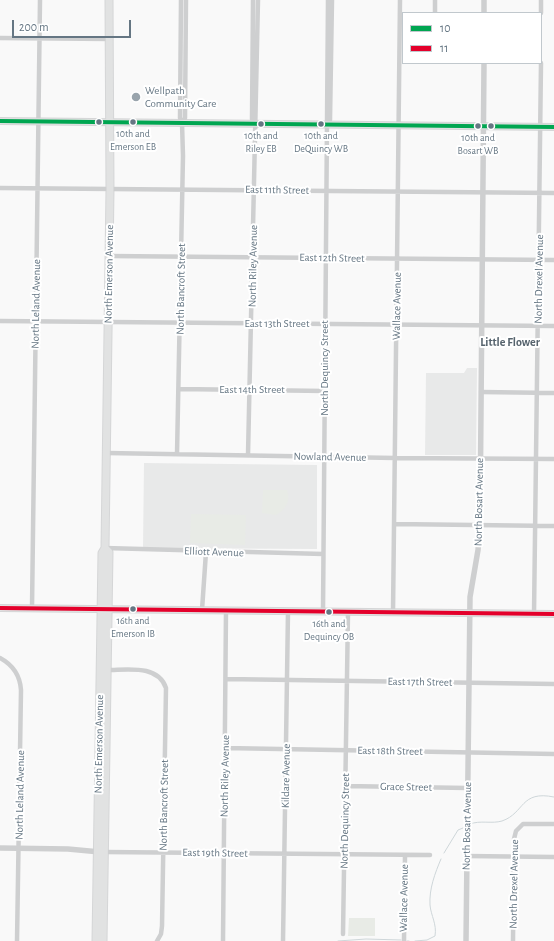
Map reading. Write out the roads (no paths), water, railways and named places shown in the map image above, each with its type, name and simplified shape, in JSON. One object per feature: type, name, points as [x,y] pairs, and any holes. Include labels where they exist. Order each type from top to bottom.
[{"type":"main road","name":"North Emerson Avenue","points":[[96,941],[101,852],[107,670],[102,553],[106,548],[110,189],[108,39],[109,0]]},
{"type":"main road","points":[[0,121],[554,127]]},
{"type":"main road","points":[[0,608],[554,614]]},
{"type":"main road","name":"North Emerson Avenue","points":[[103,941],[101,852],[105,609]]},
{"type":"street","name":"North Leland Avenue","points":[[32,608],[40,0]]},
{"type":"street","name":"North Bancroft Street","points":[[177,454],[182,123],[185,118],[182,0]]},
{"type":"street","name":"North Bancroft Street","points":[[183,40],[186,0]]},
{"type":"street","name":"North Riley Avenue","points":[[248,455],[251,390],[254,124],[257,120],[253,0]]},
{"type":"street","name":"North Riley Avenue","points":[[255,40],[258,0]]},
{"type":"street","name":"North Dequincy Street","points":[[323,612],[325,257],[327,124],[330,120],[328,0]]},
{"type":"street","name":"North Dequincy Street","points":[[329,41],[332,0]]},
{"type":"street","name":"Wallace Avenue","points":[[393,613],[401,54],[400,0]]},
{"type":"street","points":[[435,0],[435,12]]},
{"type":"street","points":[[484,0],[484,12]]},
{"type":"street","points":[[541,0],[541,12]]},
{"type":"street","points":[[0,38],[108,39]]},
{"type":"street","name":"North Bosart Avenue","points":[[466,941],[470,614],[471,586],[478,550],[480,525],[484,64]]},
{"type":"street","name":"North Drexel Avenue","points":[[534,614],[541,64]]},
{"type":"street","name":"East 11th Street","points":[[0,188],[554,193]]},
{"type":"street","name":"East 12th Street","points":[[109,256],[554,260]]},
{"type":"street","name":"East 13th Street","points":[[0,321],[554,326]]},
{"type":"street","name":"East 14th Street","points":[[179,389],[325,391]]},
{"type":"street","points":[[481,392],[554,393]]},
{"type":"street","name":"Nowland Avenue","points":[[107,453],[554,459]]},
{"type":"street","points":[[394,524],[554,526]]},
{"type":"street","name":"Elliott Avenue","points":[[106,548],[206,552],[323,554]]},
{"type":"street","points":[[202,610],[206,552]]},
{"type":"street","name":"North Riley Avenue","points":[[223,941],[226,610]]},
{"type":"street","name":"Kildare Avenue","points":[[283,941],[288,611]]},
{"type":"street","name":"North Dequincy Street","points":[[343,934],[348,612]]},
{"type":"street","name":"North Leland Avenue","points":[[0,658],[14,669],[21,686],[17,941]]},
{"type":"street","name":"North Bancroft Street","points":[[107,670],[153,672],[162,679],[166,690],[162,928],[157,941]]},
{"type":"street","name":"East 17th Street","points":[[226,679],[554,684]]},
{"type":"street","name":"East 18th Street","points":[[225,748],[554,754]]},
{"type":"street","name":"Grace Street","points":[[345,786],[467,788]]},
{"type":"street","name":"North Drexel Avenue","points":[[513,941],[514,835],[518,827],[523,824],[554,824]]},
{"type":"street","name":"East 19th Street","points":[[0,848],[101,852],[430,855]]},
{"type":"street","name":"Wallace Avenue","points":[[404,941],[405,855]]},
{"type":"street","points":[[466,856],[554,857]]},
{"type":"waterway","points":[[470,824],[478,822],[502,821],[515,813],[529,799],[543,796],[554,797]]},
{"type":"waterway","points":[[444,853],[458,830],[463,828]]},
{"type":"waterway","points":[[415,941],[427,940],[435,936],[435,928],[430,905],[430,893],[441,859]]},
{"type":"waterway","points":[[338,941],[366,939],[401,940]]},
{"type":"place","name":"Wellpath Community Care","points":[[136,97]]},
{"type":"place","name":"10th and Emerson EB","points":[[133,122]]},
{"type":"place","name":"10th and Riley EB","points":[[261,124]]},
{"type":"place","name":"10th and DeQuincy WB","points":[[321,124]]},
{"type":"place","name":"10th and Bosart WB","points":[[478,126]]},
{"type":"place","name":"16th and Emerson IB","points":[[133,609]]},
{"type":"place","name":"16th and Dequincy OB","points":[[329,612]]},
{"type":"district","name":"Little Flower","points":[[510,342]]}]
